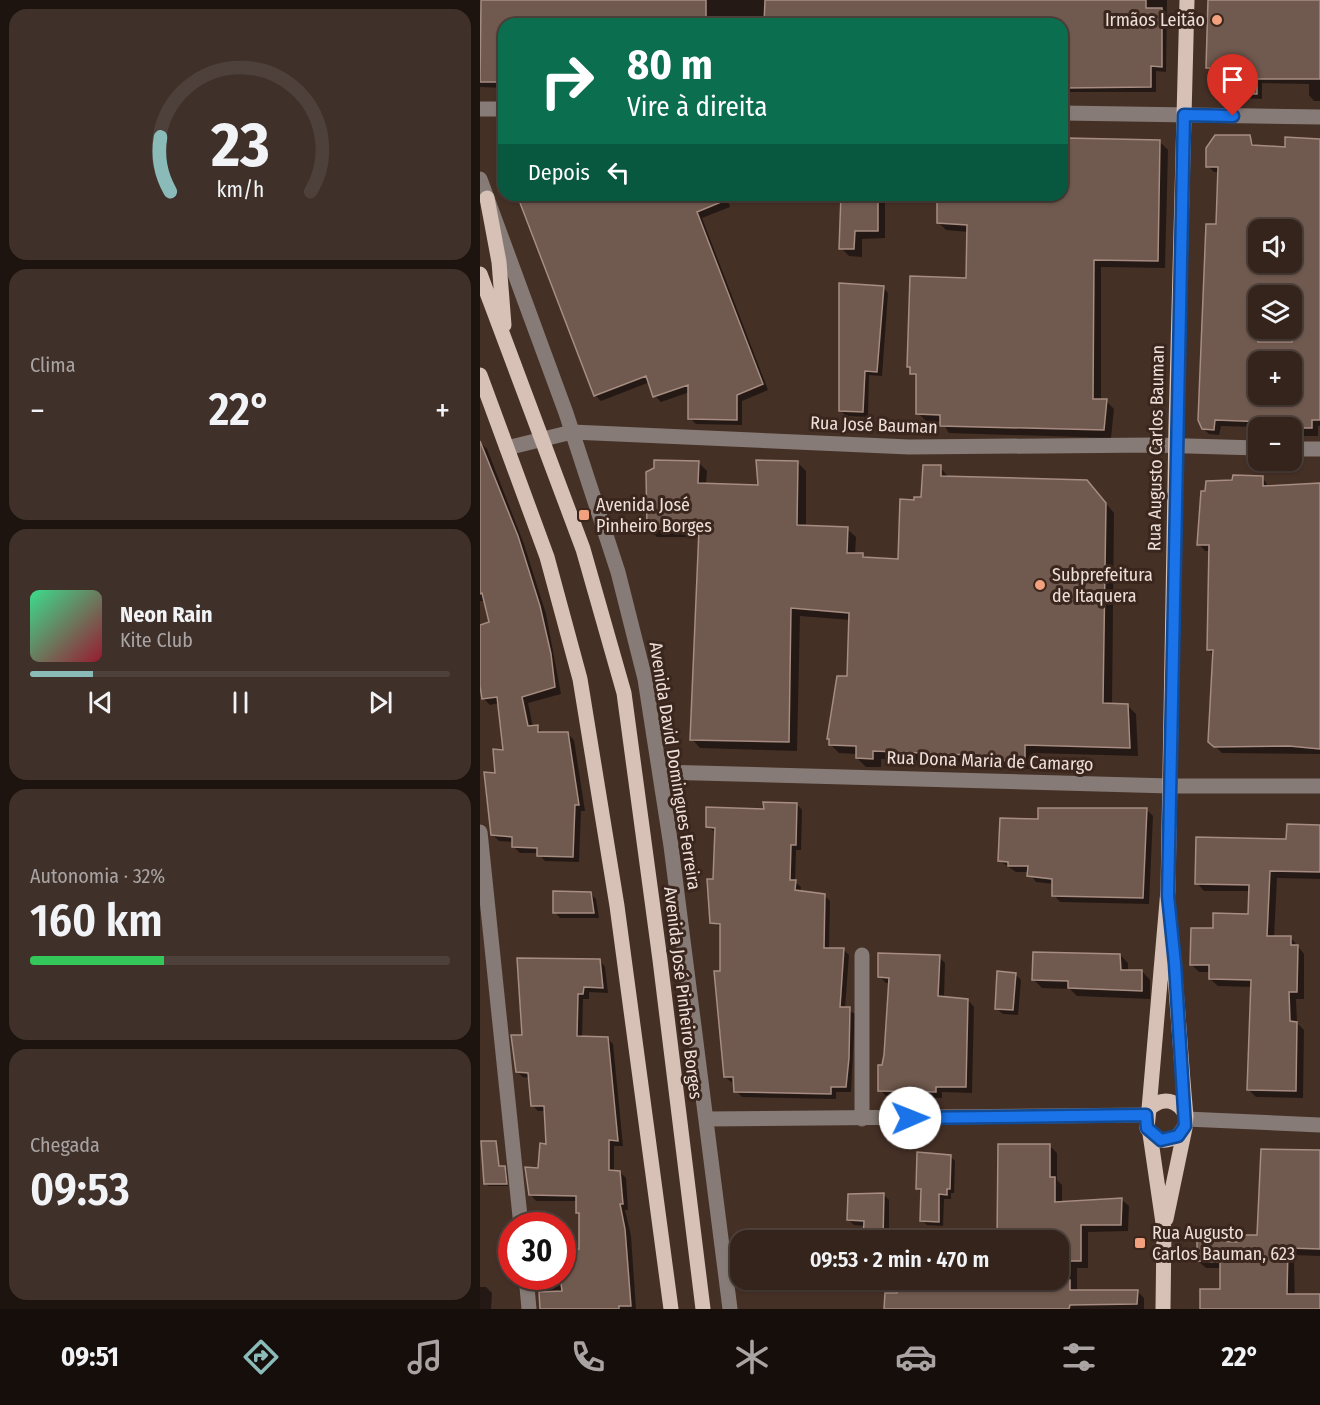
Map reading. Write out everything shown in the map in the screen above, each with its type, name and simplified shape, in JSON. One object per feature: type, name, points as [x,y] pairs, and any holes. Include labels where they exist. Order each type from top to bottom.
[{"type":"main road","name":"Rua Augusto Carlos Bauman","points":[[1164,1230],[1186,1121],[1168,896],[1175,446],[1187,0]]},
{"type":"main road","points":[[487,198],[499,262],[505,343]]},
{"type":"main road","name":"Avenida José Pinheiro Borges","points":[[480,274],[583,549],[624,693],[703,1309]]},
{"type":"main road","points":[[480,375],[547,556],[580,679],[617,906],[671,1309]]},
{"type":"main road","name":"Rua Augusto Carlos Bauman","points":[[1148,1112],[1168,896]]},
{"type":"main road","points":[[1160,1101],[1173,1101],[1179,1105],[1186,1121],[1173,1139],[1161,1140],[1150,1134],[1147,1128],[1148,1112],[1160,1101]]},
{"type":"main road","name":"Rua Augusto Carlos Bauman","points":[[1150,1134],[1164,1230],[1163,1309]]},
{"type":"street","points":[[480,109],[498,110]]},
{"type":"street","points":[[1068,113],[1320,117]]},
{"type":"street","name":"Avenida David Domingues Ferreira","points":[[480,179],[572,432],[618,572],[642,668],[660,772],[730,1309]]},
{"type":"street","name":"Rua José Bauman","points":[[507,448],[572,432],[909,447],[1248,448]]},
{"type":"street","points":[[1302,448],[1320,449]]},
{"type":"street","name":"Rua Dona Maria de Camargo","points":[[660,772],[1170,786],[1320,786]]},
{"type":"street","points":[[480,832],[520,1212]]},
{"type":"street","points":[[862,955],[862,1119]]},
{"type":"street","points":[[707,1119],[862,1119],[1148,1112]]},
{"type":"street","points":[[1186,1121],[1320,1125]]},
{"type":"street","points":[[527,1290],[529,1309]]},
{"type":"building","points":[[481,0],[706,0],[706,18],[498,18],[498,82],[480,82]]},
{"type":"building","points":[[765,0],[1146,0],[1146,8],[1162,8],[1162,67],[1151,66],[1151,87],[1068,88],[1068,18],[764,18]]},
{"type":"building","points":[[1208,0],[1320,0],[1320,79],[1257,79],[1257,94],[1216,93],[1217,68],[1206,68]]},
{"type":"building","points":[[1215,135],[1250,135],[1252,145],[1285,147],[1285,137],[1320,139],[1320,420],[1312,420],[1312,428],[1302,428],[1302,417],[1248,417],[1248,421],[1215,420],[1214,430],[1202,429],[1198,420],[1206,224],[1216,224],[1218,167],[1206,167],[1206,148]]},
{"type":"building","points":[[1068,138],[1160,140],[1158,261],[1094,260],[1093,399],[1107,399],[1104,430],[940,426],[940,415],[916,414],[916,374],[910,374],[910,367],[907,367],[910,276],[966,278],[967,225],[937,223],[937,201],[1068,201]]},
{"type":"building","points":[[519,201],[724,201],[697,212],[763,384],[737,395],[737,420],[688,419],[688,385],[653,397],[646,376],[594,396]]},
{"type":"building","points":[[841,201],[878,201],[878,231],[855,231],[854,249],[839,249]]},
{"type":"building","points":[[839,283],[884,286],[877,372],[865,371],[863,412],[839,411]]},
{"type":"building","points":[[480,441],[518,536],[540,606],[551,654],[555,687],[522,697],[528,726],[538,725],[538,732],[568,732],[579,805],[575,805],[573,857],[537,856],[537,848],[512,847],[512,837],[491,835],[484,772],[495,773],[493,749],[503,750],[497,697],[482,699],[480,686],[480,625],[489,622],[482,593],[480,594]]},
{"type":"building","points":[[654,460],[699,461],[698,483],[758,485],[756,460],[798,461],[797,525],[848,527],[847,553],[863,553],[863,557],[898,559],[900,499],[914,500],[914,497],[921,497],[923,465],[941,465],[941,476],[1087,480],[1106,503],[1103,703],[1128,704],[1130,748],[1025,745],[1025,761],[969,760],[969,755],[873,751],[873,759],[856,758],[856,746],[829,745],[829,739],[827,739],[837,676],[847,676],[849,613],[791,608],[789,742],[690,740],[699,529],[647,529],[646,472],[654,468]]},
{"type":"building","points":[[1233,475],[1263,476],[1263,486],[1320,483],[1320,749],[1289,746],[1214,747],[1208,742],[1213,650],[1207,650],[1209,545],[1197,545],[1201,491],[1205,491],[1206,481],[1232,480]]},
{"type":"building","points":[[763,802],[797,803],[796,845],[791,845],[790,880],[796,880],[795,890],[825,894],[824,948],[844,948],[840,1007],[850,1007],[849,1058],[846,1087],[831,1087],[831,1094],[734,1092],[733,1077],[724,1077],[714,971],[720,971],[720,924],[710,923],[707,879],[713,879],[715,828],[706,827],[706,807],[764,809]]},
{"type":"building","points":[[1038,808],[1147,808],[1143,898],[1052,896],[1052,879],[1027,876],[1028,866],[1008,866],[1008,862],[998,861],[1000,818],[1038,819]]},
{"type":"building","points":[[1287,824],[1320,825],[1320,872],[1270,871],[1267,936],[1291,936],[1291,945],[1298,945],[1297,992],[1289,992],[1290,1021],[1297,1022],[1296,1091],[1247,1090],[1251,980],[1209,979],[1209,965],[1190,965],[1191,928],[1213,928],[1213,913],[1248,914],[1249,885],[1195,884],[1196,837],[1286,839]]},
{"type":"building","points":[[553,891],[591,892],[594,913],[553,913]]},
{"type":"building","points":[[1033,952],[1120,954],[1121,970],[1142,970],[1142,991],[1068,988],[1068,981],[1032,980]]},
{"type":"building","points":[[878,953],[940,955],[938,996],[968,999],[966,1087],[936,1087],[936,1092],[878,1091],[878,1065],[882,1065],[884,1055],[889,978],[878,977]]},
{"type":"building","points":[[517,958],[600,959],[603,988],[584,987],[583,994],[578,994],[577,1036],[608,1037],[618,1141],[609,1140],[609,1170],[620,1171],[623,1204],[620,1204],[625,1229],[631,1306],[619,1306],[619,1309],[540,1309],[539,1292],[576,1290],[579,1213],[576,1213],[576,1196],[529,1195],[525,1167],[538,1168],[540,1143],[546,1144],[544,1106],[531,1106],[528,1073],[516,1072],[511,1035],[522,1035]]},
{"type":"building","points":[[997,971],[1016,973],[1013,1010],[995,1009]]},
{"type":"building","points":[[481,1141],[496,1141],[499,1166],[505,1166],[507,1184],[484,1184]]},
{"type":"building","points":[[998,1144],[1050,1144],[1050,1177],[1055,1177],[1055,1202],[1122,1198],[1121,1225],[1081,1225],[1081,1261],[1069,1261],[1069,1230],[997,1230]]},
{"type":"building","points":[[1261,1149],[1320,1150],[1320,1249],[1288,1248],[1287,1294],[1320,1294],[1320,1309],[1200,1309],[1200,1289],[1220,1289],[1220,1262],[1197,1261],[1197,1240],[1237,1242],[1237,1235],[1257,1235]]},
{"type":"building","points":[[917,1152],[951,1155],[950,1189],[947,1189],[947,1195],[939,1194],[939,1222],[920,1221],[921,1189],[916,1189]]},
{"type":"building","points":[[884,1193],[883,1230],[864,1230],[864,1221],[847,1220],[848,1194]]},
{"type":"building","points":[[1069,1280],[1070,1290],[1138,1290],[1137,1304],[1070,1305],[1069,1309],[884,1309],[885,1293],[897,1293],[897,1290],[1069,1290]]},
{"type":"place","name":"Irmãos Leitão","points":[[1217,20]]},
{"type":"place","name":"Avenida José Pinheiro Borges","points":[[584,515]]},
{"type":"place","name":"Subprefeitura de Itaquera","points":[[1040,585]]},
{"type":"place","name":"Rua Augusto Carlos Bauman, 623","points":[[1140,1243]]},
{"type":"route","points":[[910,1118],[1146,1115],[1150,1134],[1167,1141],[1178,1136],[1186,1123],[1168,896],[1184,115],[1233,116]]}]
